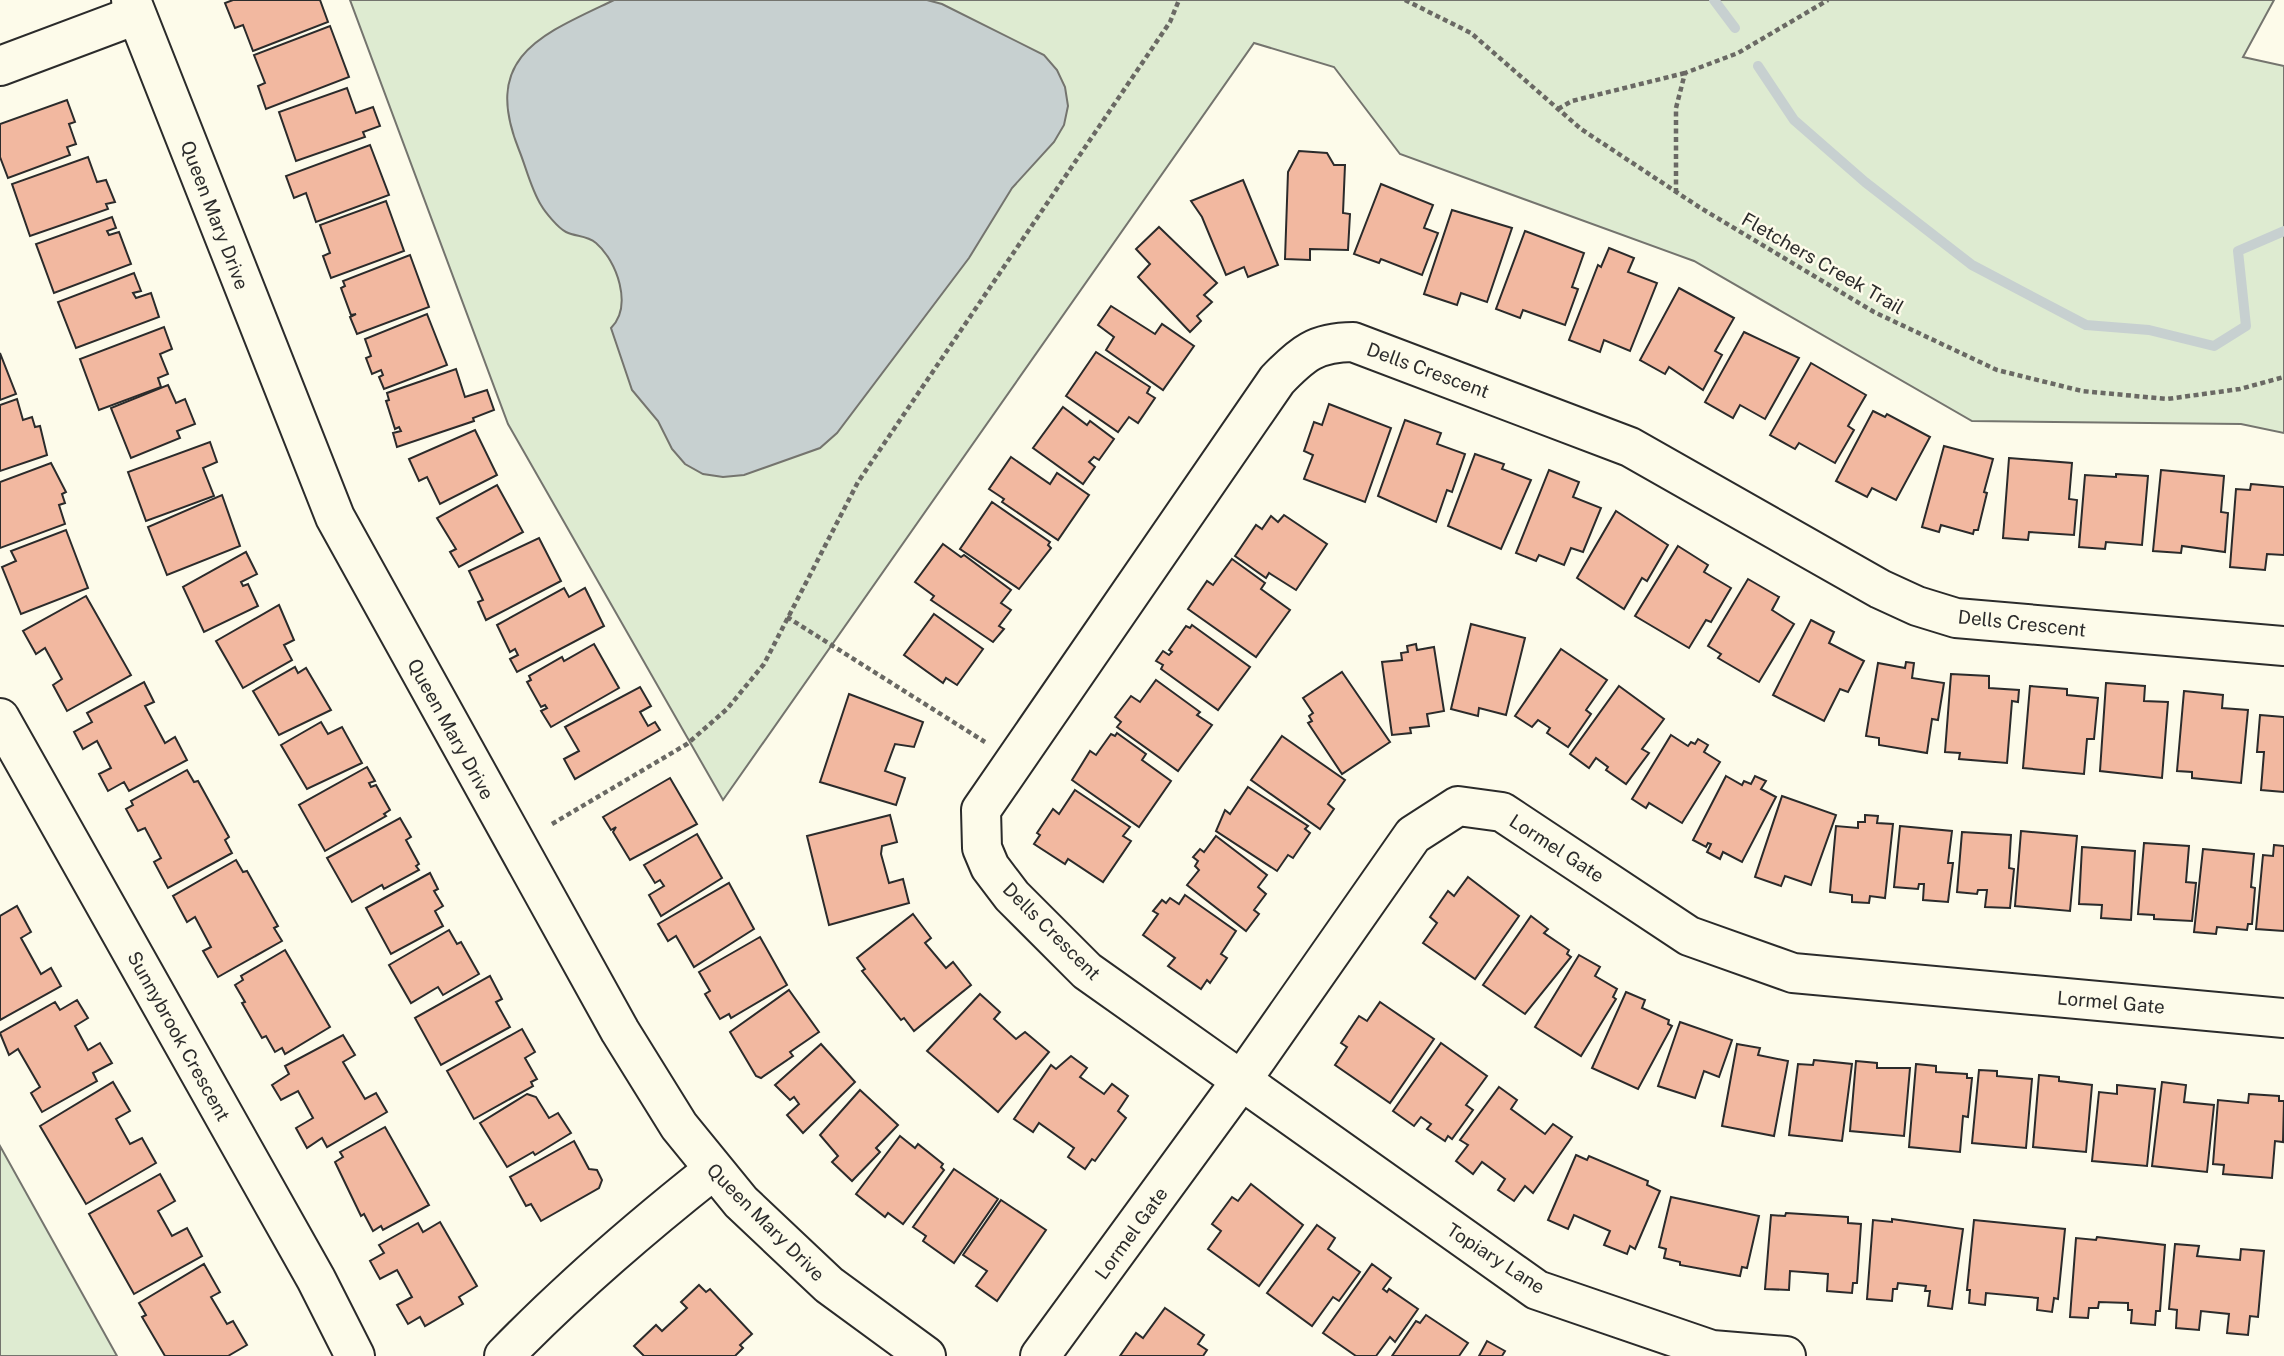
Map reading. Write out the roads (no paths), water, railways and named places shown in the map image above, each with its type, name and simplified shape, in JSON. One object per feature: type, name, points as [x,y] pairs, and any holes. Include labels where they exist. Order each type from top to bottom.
[{"type":"street","points":[[0,66],[134,7]]},
{"type":"street","name":"Queen Mary Drive","points":[[134,7],[335,517],[620,1031],[669,1111],[712,1171],[810,1269],[926,1356]]},
{"type":"street","name":"Dells Crescent","points":[[1241,1081],[1087,971],[1012,896],[990,867],[982,848],[981,810],[1277,380],[1302,355],[1329,342],[1353,342],[1630,447],[1880,589],[1917,606],[1956,618],[2284,646]]},
{"type":"street","name":"Sunnybrook Crescent","points":[[0,718],[316,1279],[355,1356]]},
{"type":"street","name":"Lormel Gate","points":[[1040,1356],[1241,1081],[1413,835],[1458,806],[1502,812],[1689,936],[1793,973],[2284,1018]]},
{"type":"street","name":"Topiary Lane","points":[[1241,1081],[1537,1290],[1712,1350],[1786,1356]]},
{"type":"street","points":[[504,1356],[617,1250],[712,1171]]},
{"type":"waterway","points":[[1714,0],[1735,28]]},
{"type":"waterway","points":[[1758,66],[1794,120],[1865,182],[1972,265],[2086,325],[2149,330],[2214,346],[2246,326],[2238,251],[2284,231]]}]
